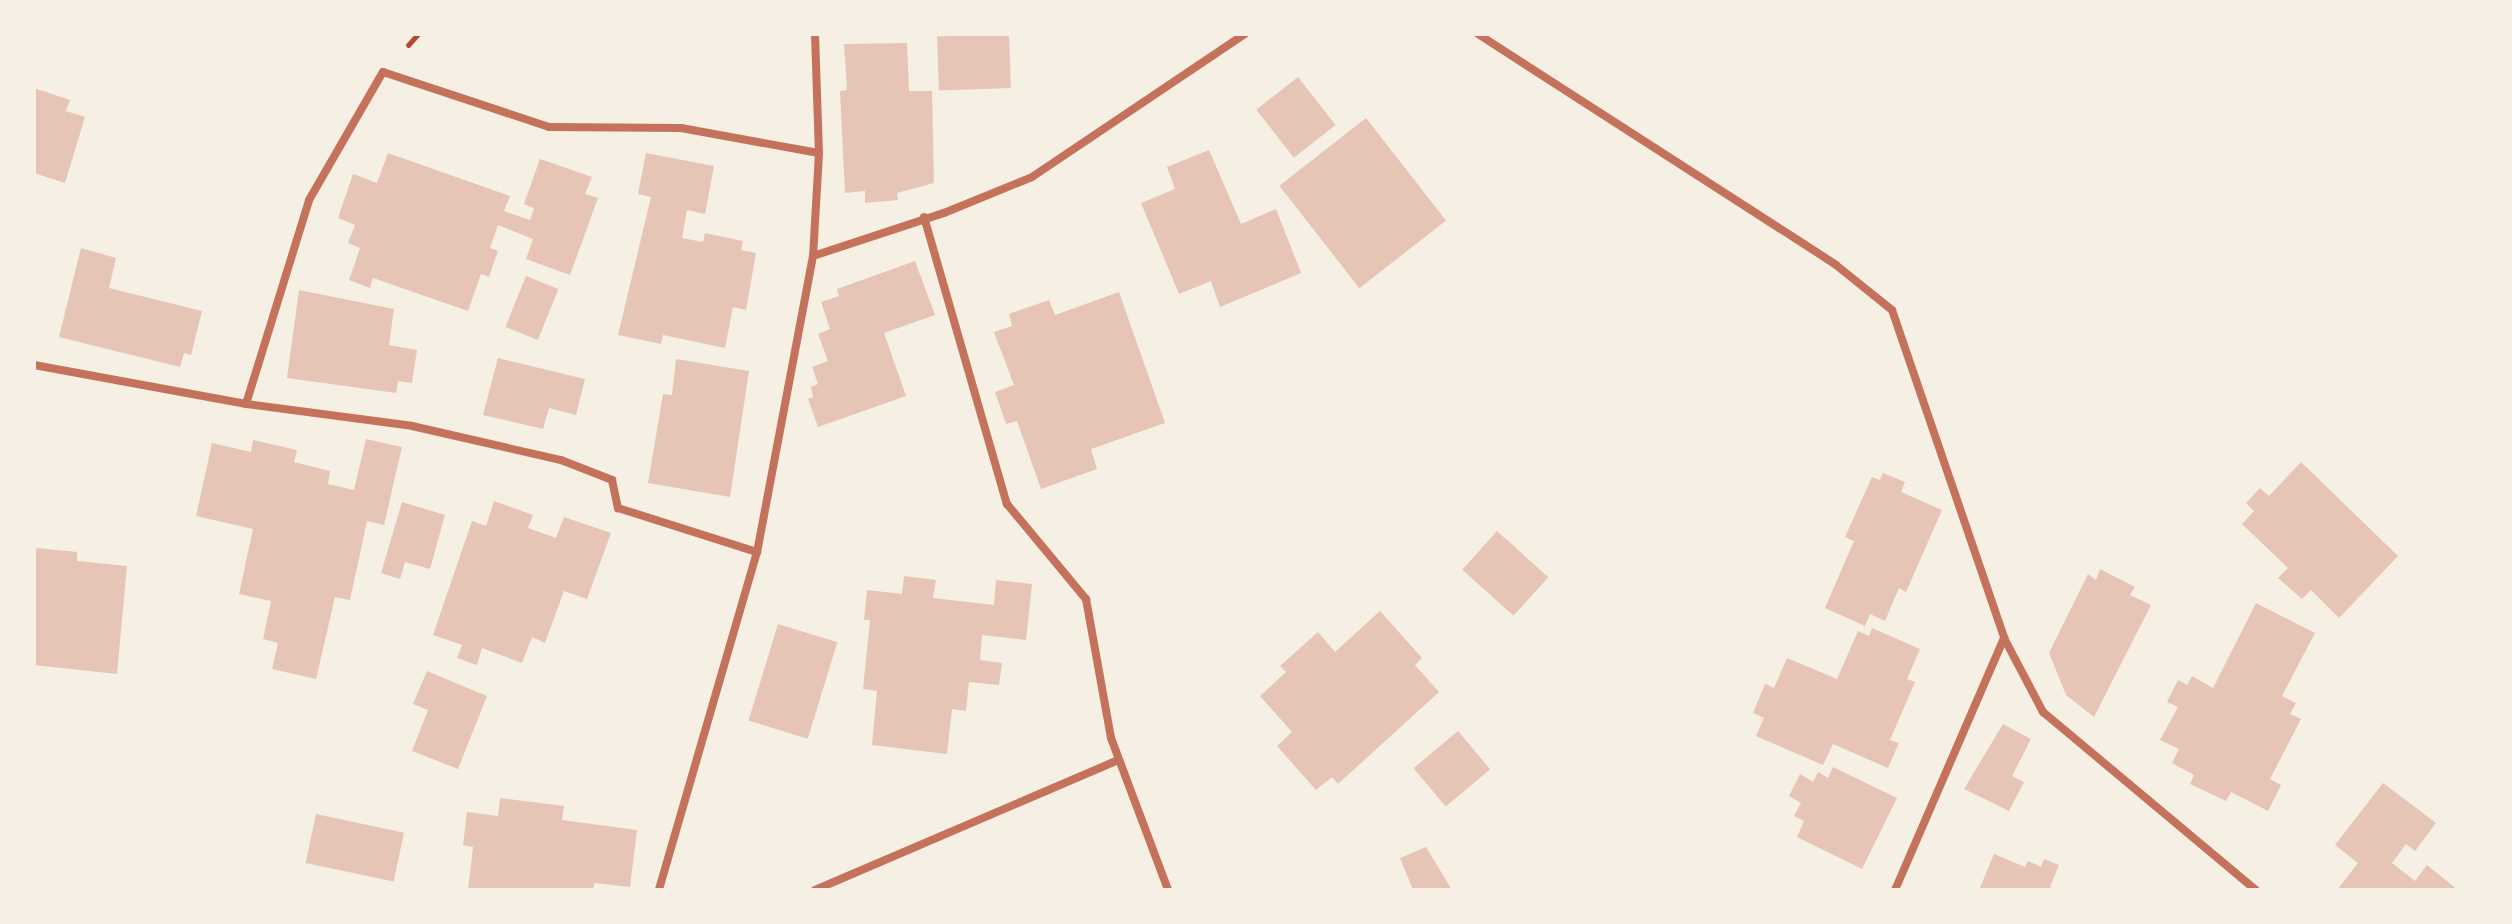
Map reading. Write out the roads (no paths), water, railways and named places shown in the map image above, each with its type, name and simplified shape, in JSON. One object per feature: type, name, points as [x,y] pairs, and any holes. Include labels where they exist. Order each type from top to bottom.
[{"type":"street","points":[[659,890],[757,552],[813,256],[819,153],[815,34]]},
{"type":"street","points":[[813,256],[1032,177],[1245,34]]},
{"type":"street","points":[[1478,34],[1836,265],[1892,310],[2004,638],[2043,712],[2256,890]]},
{"type":"street","points":[[246,404],[309,200],[383,72],[549,127],[681,128],[819,153]]},
{"type":"street","points":[[924,217],[1007,504],[1086,599],[1118,760],[1168,890]]},
{"type":"street","points":[[34,365],[246,404],[412,426],[561,460],[612,480],[618,508],[757,552]]},
{"type":"street","points":[[1895,890],[2004,638]]},
{"type":"street","points":[[815,890],[1118,760]]}]
